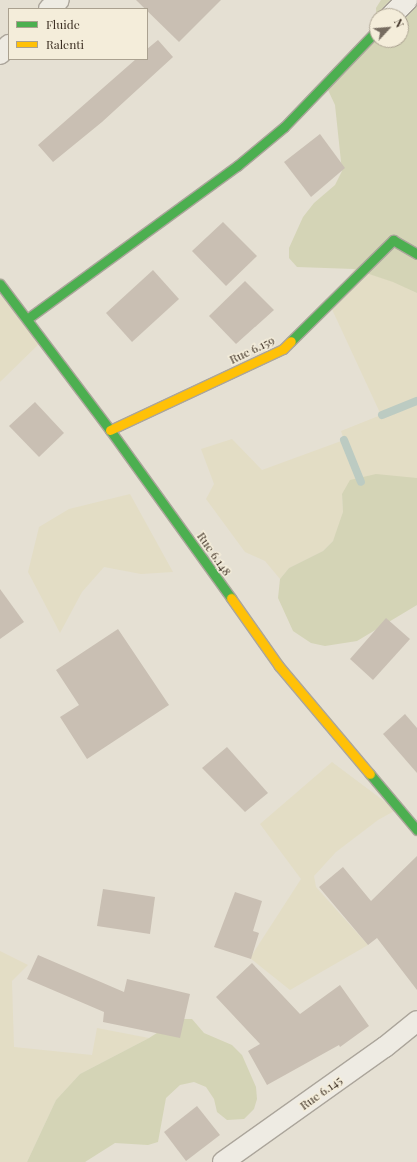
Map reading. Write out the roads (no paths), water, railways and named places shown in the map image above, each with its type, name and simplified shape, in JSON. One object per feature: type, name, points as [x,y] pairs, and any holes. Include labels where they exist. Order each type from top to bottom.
[{"type":"street","points":[[50,8],[59,0]]},
{"type":"street","points":[[399,8],[407,0]]},
{"type":"street","points":[[27,319],[238,166],[284,127],[369,38]]},
{"type":"street","points":[[0,54],[8,46]]},
{"type":"street","name":"Rue 6.159","points":[[110,430],[283,349],[393,240],[417,254]]},
{"type":"street","name":"Rue 6.148","points":[[0,284],[110,430],[279,666],[417,830]]},
{"type":"street","name":"Rue 6.145","points":[[224,1162],[378,1052],[417,1021]]},
{"type":"waterway","points":[[382,415],[417,401]]},
{"type":"waterway","points":[[344,440],[361,482]]}]
